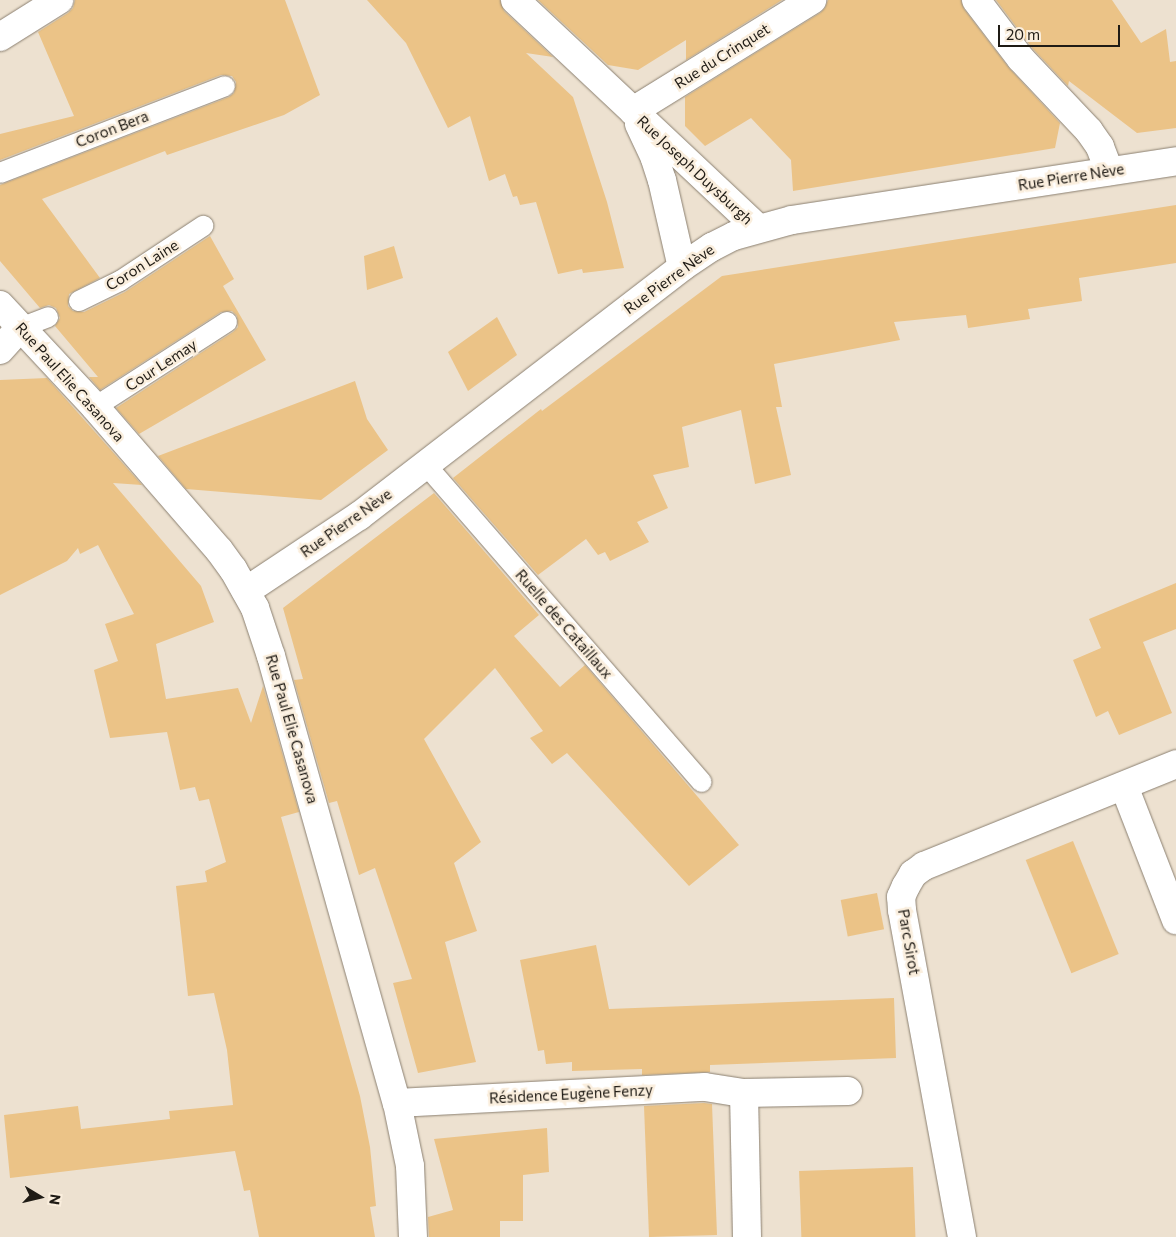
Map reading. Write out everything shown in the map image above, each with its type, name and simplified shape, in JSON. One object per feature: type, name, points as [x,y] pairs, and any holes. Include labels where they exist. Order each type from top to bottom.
[{"type":"street","points":[[0,37],[59,0]]},
{"type":"street","name":"Rue Joseph Duysburgh","points":[[515,0],[758,228]]},
{"type":"street","name":"Rue du Crinquet","points":[[633,111],[812,0]]},
{"type":"street","points":[[976,0],[1021,59],[1089,131],[1100,146],[1109,172]]},
{"type":"street","name":"Rue Joseph Duysburgh","points":[[633,111],[660,173],[682,267]]},
{"type":"street","name":"Rue Pierre Nève","points":[[246,591],[359,516],[682,267],[712,247],[758,228],[792,220],[1176,161]]},
{"type":"street","name":"Rue Paul Elie Casanova","points":[[0,305],[95,407],[219,550],[255,608],[271,656],[397,1104],[410,1166],[413,1237]]},
{"type":"street","points":[[0,350],[20,328]]},
{"type":"street","name":"Parc Sirot","points":[[962,1237],[902,897],[913,874],[924,866],[1176,764]]},
{"type":"street","points":[[1124,786],[1176,920]]},
{"type":"street","name":"Résidence Eugène Fenzy","points":[[397,1104],[705,1087],[744,1093],[848,1091]]},
{"type":"street","points":[[744,1093],[747,1237]]},
{"type":"lane","name":"Coron Bera","points":[[0,173],[225,86]]},
{"type":"lane","name":"Coron Laine","points":[[79,301],[120,281],[203,226]]},
{"type":"lane","points":[[20,328],[48,318]]},
{"type":"lane","name":"Cour Lemay","points":[[95,407],[227,322]]},
{"type":"lane","name":"Ruelle des Cataillaux","points":[[426,465],[702,782]]},
{"type":"building","points":[[75,0],[285,0],[320,95],[284,115],[167,155],[165,151],[42,199],[100,278],[69,294],[68,306],[73,311],[84,312],[125,292],[210,236],[234,279],[223,286],[266,360],[139,434],[116,408],[233,332],[238,327],[237,316],[232,311],[221,312],[100,390],[89,377],[98,377],[55,326],[60,318],[56,308],[49,305],[40,308],[0,261],[0,185],[229,97],[234,93],[236,82],[232,76],[221,75],[0,160],[0,134],[74,116],[38,32],[68,13],[73,8]]},
{"type":"building","points":[[367,0],[500,0],[504,11],[553,57],[526,53],[573,97],[607,202],[624,268],[583,273],[582,269],[558,274],[536,202],[520,205],[517,196],[513,197],[505,174],[489,181],[470,116],[448,128],[406,43]]},
{"type":"building","points":[[538,0],[782,0],[686,60],[686,40],[638,70],[608,65]]},
{"type":"building","points":[[828,0],[961,0],[964,9],[1009,68],[1060,123],[1055,148],[793,191],[791,160],[751,118],[705,146],[685,126],[685,97],[820,13],[825,8]]},
{"type":"building","points":[[996,0],[1112,0],[1141,43],[1166,29],[1170,62],[1176,61],[1176,128],[1137,133],[1069,81],[1068,86],[1033,49]]},
{"type":"building","points":[[1176,205],[1176,263],[1079,278],[1082,301],[1028,309],[1030,319],[968,328],[966,315],[894,322],[900,340],[774,364],[782,407],[776,407],[791,475],[755,484],[741,410],[682,427],[689,467],[653,475],[668,508],[637,522],[649,542],[610,561],[605,552],[598,555],[586,539],[538,575],[453,478],[541,409],[542,411],[722,276]]},
{"type":"building","points":[[394,246],[403,278],[367,290],[364,256]]},
{"type":"building","points":[[497,317],[517,355],[468,391],[448,352]]},
{"type":"building","points":[[47,378],[142,485],[113,483],[201,586],[214,622],[156,644],[166,699],[238,688],[251,723],[263,686],[299,812],[281,817],[360,1096],[370,1147],[376,1206],[370,1207],[375,1237],[259,1237],[250,1190],[244,1191],[235,1151],[10,1178],[4,1115],[78,1106],[81,1129],[170,1119],[169,1111],[233,1105],[227,1050],[214,993],[188,996],[176,886],[207,882],[205,871],[226,862],[209,799],[199,801],[195,787],[180,790],[167,732],[110,738],[94,670],[118,661],[105,624],[134,614],[98,545],[80,554],[78,548],[67,561],[0,595],[0,380]]},
{"type":"building","points":[[355,381],[367,419],[388,450],[321,500],[186,489],[158,456]]},
{"type":"building","points":[[434,493],[539,615],[514,636],[560,687],[585,665],[739,845],[689,886],[567,753],[552,764],[530,738],[543,731],[495,668],[424,739],[481,842],[454,863],[477,931],[445,942],[476,1062],[418,1073],[393,983],[412,979],[375,868],[359,875],[337,801],[329,803],[294,680],[303,679],[283,608]]},
{"type":"building","points":[[1176,583],[1176,629],[1143,642],[1172,713],[1119,735],[1108,711],[1096,717],[1073,660],[1101,648],[1089,619]]},
{"type":"building","points":[[1073,841],[1119,954],[1071,973],[1026,860]]},
{"type":"building","points":[[877,893],[884,929],[848,936],[841,900]]},
{"type":"building","points":[[596,945],[609,1009],[894,998],[896,1058],[710,1065],[710,1072],[642,1075],[642,1069],[572,1071],[572,1062],[546,1064],[544,1050],[538,1051],[520,960]]},
{"type":"building","points":[[712,1104],[717,1235],[649,1237],[644,1106]]},
{"type":"building","points":[[547,1128],[549,1172],[523,1175],[523,1221],[500,1221],[500,1237],[429,1237],[428,1217],[453,1210],[434,1139]]},
{"type":"building","points":[[913,1167],[915,1237],[801,1237],[799,1171]]}]
